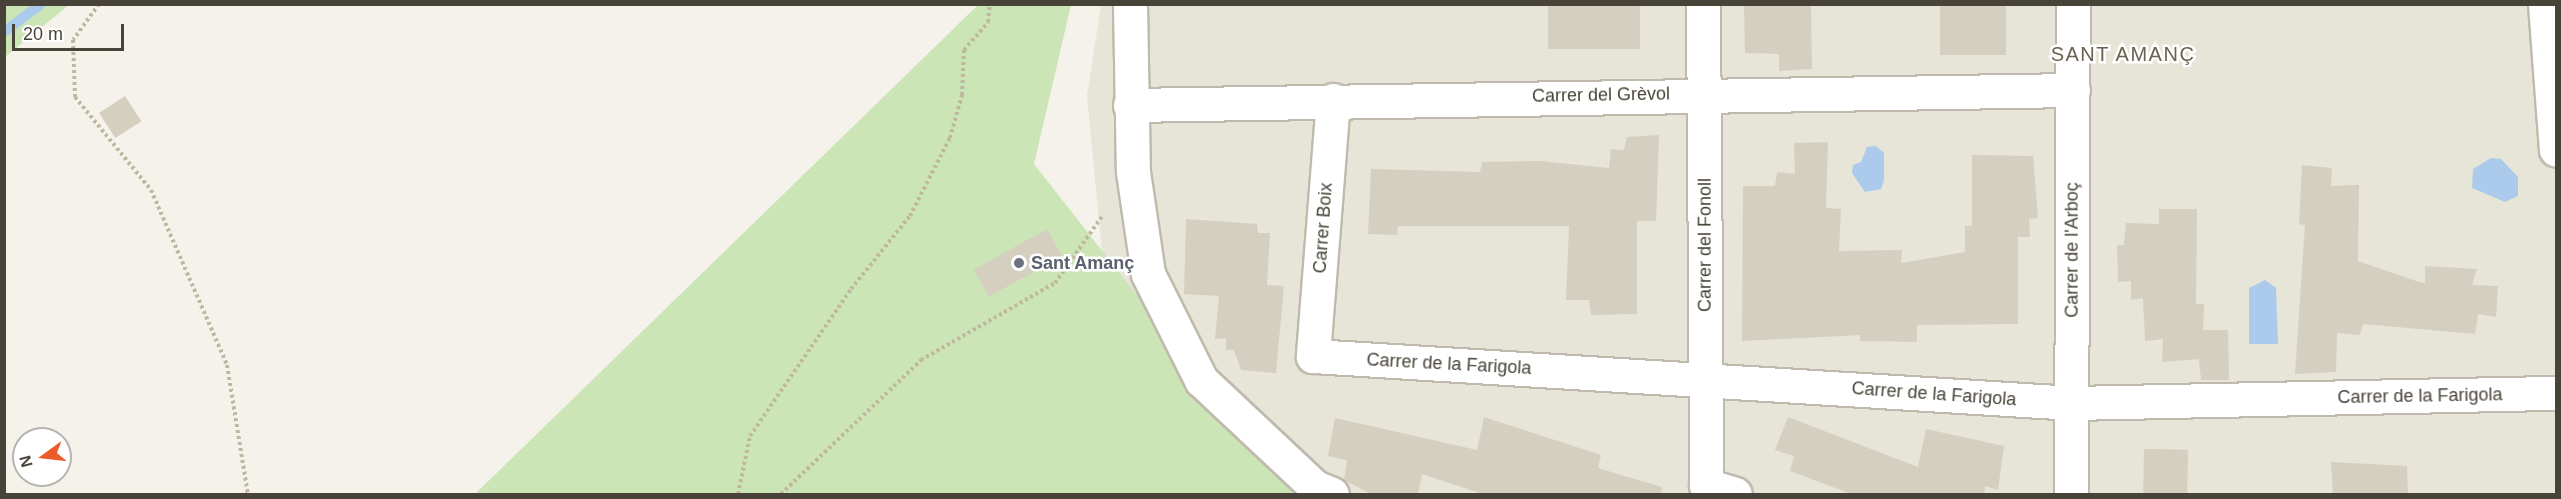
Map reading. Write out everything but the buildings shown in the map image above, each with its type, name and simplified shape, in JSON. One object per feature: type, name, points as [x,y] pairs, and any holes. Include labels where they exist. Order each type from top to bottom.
[{"type":"street","points":[[1130,4],[1130,105],[1133,172],[1148,274],[1201,380],[1315,488],[1332,495]]},
{"type":"street","name":"Carrer del Fonoll","points":[[1703,4],[1705,379],[1720,490]]},
{"type":"street","name":"Carrer de l'Arboç","points":[[2071,495],[2073,4]]},
{"type":"street","points":[[2545,4],[2556,150]]},
{"type":"street","name":"Carrer del Grèvol","points":[[1130,105],[1704,93],[2073,90]]},
{"type":"street","name":"Carrer Boix","points":[[1313,356],[1333,100]]},
{"type":"street","name":"Carrer de la Farigola","points":[[1313,356],[2072,403],[2556,393]]},
{"type":"path","points":[[99,4],[73,40],[75,97],[156,201],[227,365],[248,495]]},
{"type":"path","points":[[738,495],[750,436],[850,289],[910,216],[950,138],[962,95],[964,50],[988,22],[990,4]]},
{"type":"path","points":[[781,495],[921,360],[1055,283],[1133,172]]},
{"type":"shaded area","points":[[1101,5],[2556,5],[2556,494],[1260,494],[1107,303],[1087,96]]},
{"type":"green space","points":[[5,4],[69,4],[69,5],[5,57]]},
{"type":"green space","points":[[979,4],[1071,5],[1034,164],[1293,494],[475,494]]},
{"type":"water","points":[[1876,146],[1884,153],[1884,180],[1881,189],[1865,192],[1852,173],[1853,165],[1861,162],[1867,147]]},
{"type":"water","points":[[2491,158],[2501,159],[2518,177],[2518,196],[2505,202],[2472,188],[2473,169]]},
{"type":"water","points":[[2265,280],[2276,288],[2278,344],[2249,344],[2249,288]]},
{"type":"waterway","points":[[4,32],[41,4]]},
{"type":"place","name":"Sant Amanç","points":[[1019,263]]},
{"type":"district","name":"SANT AMANÇ","points":[[2123,54]]}]
